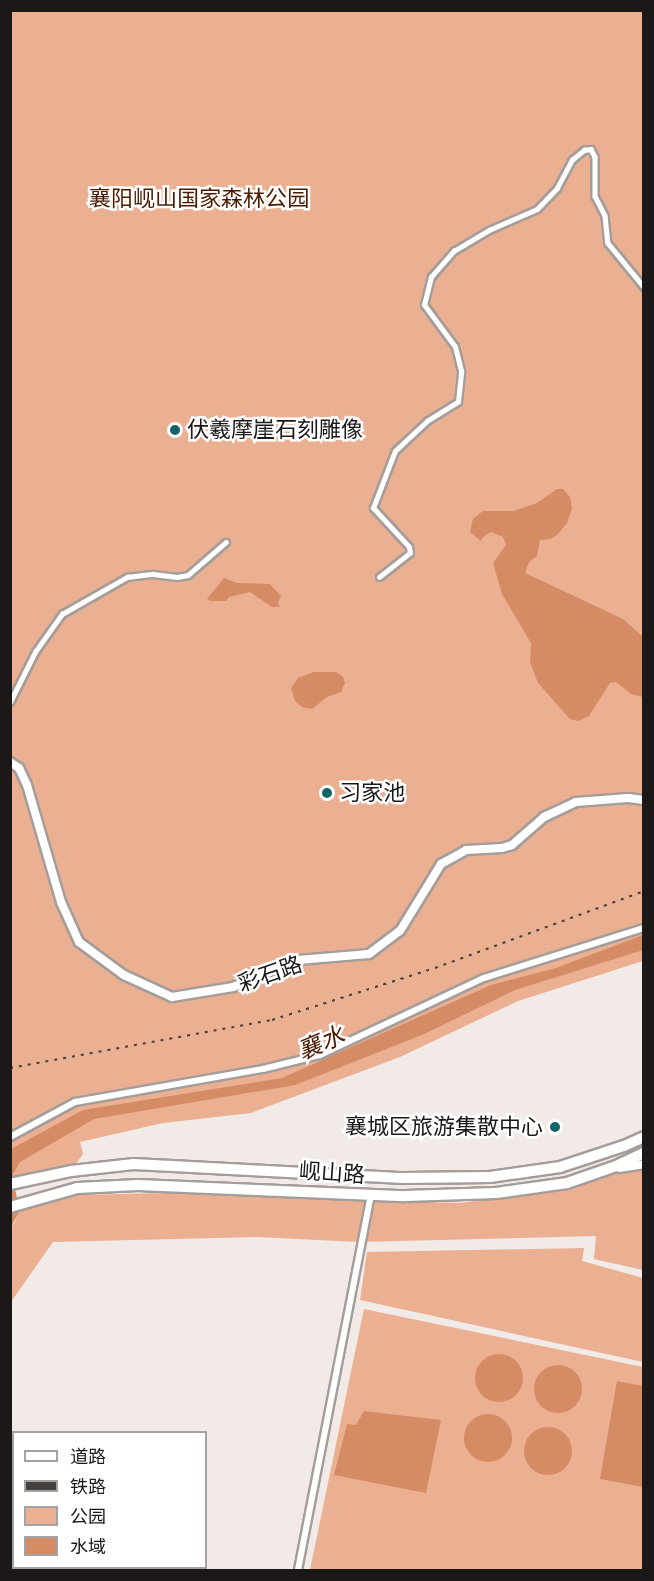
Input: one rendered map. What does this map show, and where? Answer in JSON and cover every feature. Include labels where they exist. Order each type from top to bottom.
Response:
[{"type":"main road","name":"岘山路","points":[[13,1183],[71,1171],[134,1164],[404,1178],[490,1177],[560,1167],[618,1149],[642,1138]]},
{"type":"main road","name":"岘山路","points":[[10,1206],[77,1188],[138,1185],[370,1195],[496,1193],[567,1184],[642,1159]]},
{"type":"street","points":[[379,577],[410,553],[410,547],[373,508],[395,451],[427,421],[458,402],[461,371],[455,347],[424,305],[431,277],[454,251],[489,230],[537,209],[557,188],[572,160],[584,150],[591,149],[595,157],[595,196],[605,216],[608,243],[644,287]]},
{"type":"street","points":[[10,702],[35,652],[62,614],[127,577],[153,574],[177,577],[188,575],[226,542]]},
{"type":"street","name":"彩石路","points":[[10,762],[19,768],[27,785],[62,903],[80,942],[124,975],[172,997],[232,987],[298,960],[369,954],[400,931],[441,864],[466,850],[512,845],[544,817],[576,802],[628,798],[644,800]]},
{"type":"street","points":[[10,1137],[75,1102],[263,1069],[320,1055],[484,978],[644,928]]},
{"type":"street","points":[[618,1149],[642,1159]]},
{"type":"street","points":[[298,1570],[370,1195]]},
{"type":"green space","name":"襄阳岘山国家森林公园","points":[[11,11],[643,11],[643,961],[518,1001],[400,1057],[251,1113],[163,1123],[80,1142],[83,1154],[71,1171],[11,1184]]},
{"type":"green space","points":[[643,1158],[643,1270],[594,1259],[596,1236],[359,1242],[257,1237],[53,1242],[11,1302],[11,1227],[15,1222],[18,1209],[77,1195],[164,1193],[459,1203],[571,1190]]},
{"type":"green space","points":[[584,1248],[582,1261],[643,1278],[643,1362],[360,1300],[367,1252]]},
{"type":"green space","points":[[364,1309],[643,1367],[643,1570],[310,1570]]},
{"type":"green space","points":[[10,1511],[12,1512],[12,1569],[141,1570],[11,1570]]},
{"type":"water","points":[[557,489],[563,489],[570,497],[572,508],[567,523],[551,539],[540,540],[537,556],[529,562],[525,573],[623,619],[643,637],[643,697],[631,694],[616,682],[610,683],[589,716],[578,721],[570,719],[538,683],[530,662],[531,643],[502,594],[493,563],[506,545],[503,537],[491,532],[481,541],[470,532],[473,519],[483,511],[514,511],[537,503]]},
{"type":"water","points":[[224,578],[237,583],[270,584],[281,596],[278,603],[280,607],[272,607],[250,592],[229,597],[226,601],[207,599]]},
{"type":"water","points":[[314,672],[336,672],[343,677],[345,683],[341,692],[327,697],[312,709],[302,707],[295,701],[291,688],[298,678]]},
{"type":"water","name":"襄水","points":[[643,935],[643,950],[515,990],[422,1035],[295,1085],[94,1119],[20,1162],[13,1174],[19,1212],[11,1227],[11,1149],[83,1110],[282,1078],[491,985],[556,968]]},
{"type":"water","points":[[494,1354],[504,1354],[519,1364],[523,1378],[522,1387],[513,1398],[504,1402],[494,1402],[479,1392],[475,1383],[475,1373],[485,1358]]},
{"type":"water","points":[[553,1365],[563,1365],[578,1375],[582,1389],[581,1398],[572,1409],[563,1413],[553,1413],[538,1403],[534,1394],[534,1384],[544,1369]]},
{"type":"water","points":[[617,1381],[643,1386],[643,1487],[600,1479]]},
{"type":"water","points":[[364,1411],[441,1420],[426,1493],[334,1475],[347,1424],[356,1425]]},
{"type":"water","points":[[483,1414],[493,1414],[508,1424],[512,1438],[511,1447],[502,1458],[493,1462],[483,1462],[468,1452],[464,1443],[464,1433],[474,1418]]},
{"type":"water","points":[[543,1427],[553,1427],[568,1437],[572,1451],[571,1460],[562,1471],[553,1475],[543,1475],[528,1465],[524,1456],[524,1446],[534,1431]]},
{"type":"railway","points":[[10,1068],[272,1020],[435,968],[644,891]]},
{"type":"place","name":"伏羲摩崖石刻雕像","points":[[175,430]]},
{"type":"place","name":"习家池","points":[[327,793]]},
{"type":"place","name":"襄城区旅游集散中心","points":[[555,1127]]}]
